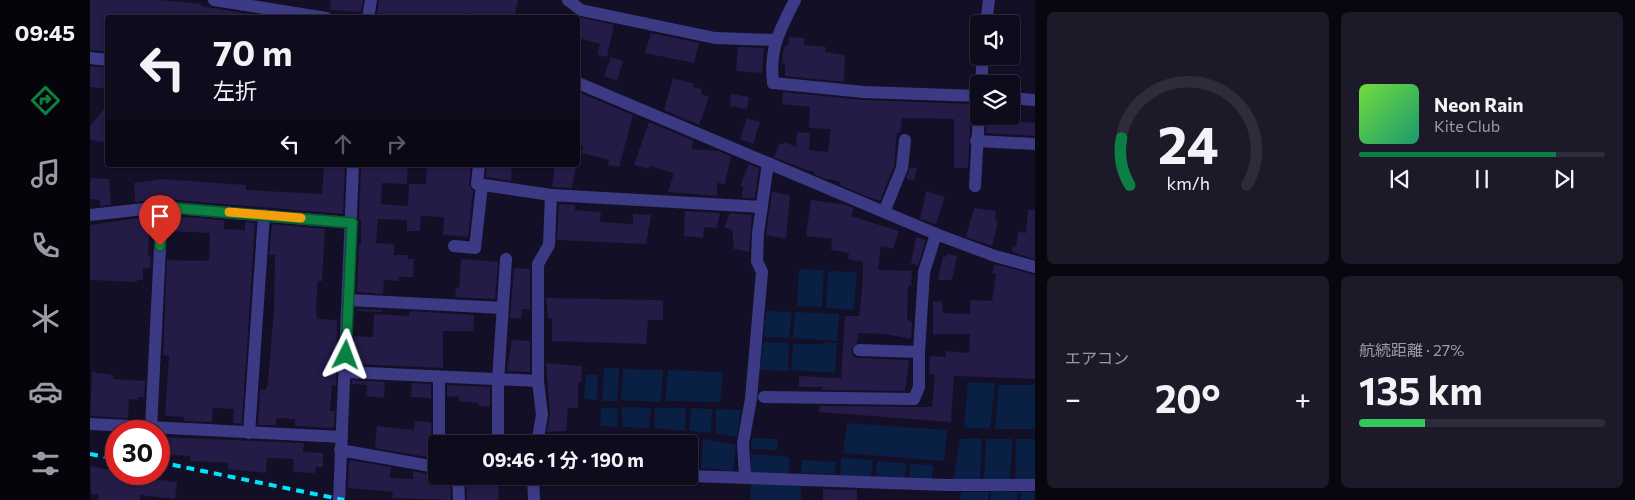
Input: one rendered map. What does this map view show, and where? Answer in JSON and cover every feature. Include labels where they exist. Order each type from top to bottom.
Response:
[{"type":"street","points":[[214,0],[307,15]]},
{"type":"street","points":[[368,15],[371,0]]},
{"type":"street","points":[[568,0],[581,10],[715,38],[775,40]]},
{"type":"street","points":[[795,0],[775,40],[771,59],[773,83],[864,92],[970,96]]},
{"type":"street","points":[[988,15],[990,0]]},
{"type":"street","points":[[90,58],[105,60]]},
{"type":"street","points":[[580,85],[936,234],[995,256],[1035,267]]},
{"type":"street","points":[[1020,99],[1035,100]]},
{"type":"street","points":[[975,186],[978,125]]},
{"type":"street","points":[[884,212],[902,168],[905,140]]},
{"type":"street","points":[[976,141],[1035,144]]},
{"type":"street","points":[[745,478],[743,443],[751,399],[762,272],[757,261],[768,163]]},
{"type":"street","points":[[339,500],[353,167]]},
{"type":"street","points":[[478,167],[477,184],[482,185],[551,194],[762,207]]},
{"type":"street","points":[[454,246],[475,248],[482,185]]},
{"type":"street","points":[[539,435],[542,415],[538,381],[538,264],[549,245],[551,194]]},
{"type":"street","points":[[90,215],[162,207],[352,223]]},
{"type":"street","points":[[151,420],[162,207]]},
{"type":"street","points":[[249,433],[264,215]]},
{"type":"street","points":[[764,398],[914,399],[919,387],[919,352],[924,272],[936,234]]},
{"type":"street","points":[[498,435],[498,381],[506,258]]},
{"type":"street","points":[[348,300],[503,308]]},
{"type":"street","points":[[859,350],[919,352]]},
{"type":"street","points":[[345,372],[498,381],[538,381]]},
{"type":"street","points":[[439,377],[439,435]]},
{"type":"street","points":[[90,424],[105,424]]},
{"type":"street","points":[[170,429],[249,433],[341,443],[428,465]]},
{"type":"street","points":[[698,476],[947,485],[1035,485]]},
{"type":"street","points":[[458,485],[459,500]]},
{"type":"street","points":[[533,485],[534,500]]},
{"type":"water","points":[[799,269],[824,270],[822,307],[797,306]]},
{"type":"water","points":[[828,271],[857,272],[854,310],[826,308]]},
{"type":"water","points":[[766,311],[792,312],[789,338],[764,337]]},
{"type":"water","points":[[795,312],[839,314],[837,341],[793,338]]},
{"type":"water","points":[[766,342],[789,343],[788,371],[760,370],[763,344]]},
{"type":"water","points":[[825,342],[837,343],[835,373],[791,370],[793,344],[824,344]]},
{"type":"water","points":[[604,368],[619,368],[617,401],[602,401]]},
{"type":"water","points":[[623,369],[663,370],[661,402],[621,400]]},
{"type":"water","points":[[668,370],[723,372],[720,402],[665,401]]},
{"type":"water","points":[[586,374],[598,375],[597,400],[584,399]]},
{"type":"water","points":[[968,382],[995,383],[990,429],[967,428],[964,426]]},
{"type":"water","points":[[999,385],[1035,385],[1035,429],[995,429]]},
{"type":"water","points":[[621,407],[651,408],[649,428],[623,427]]},
{"type":"water","points":[[601,408],[617,408],[618,427],[600,426]]},
{"type":"water","points":[[655,408],[686,408],[685,431],[654,428]]},
{"type":"water","points":[[691,408],[712,409],[711,433],[689,431]]},
{"type":"water","points":[[716,409],[741,410],[737,437],[716,433]]},
{"type":"water","points":[[847,423],[947,430],[944,461],[843,453]]},
{"type":"water","points":[[752,438],[778,439],[777,450],[751,449]]},
{"type":"water","points":[[982,438],[980,482],[953,481],[960,439]]},
{"type":"water","points":[[703,439],[736,445],[733,471],[701,468]]},
{"type":"water","points":[[986,439],[1012,439],[1010,482],[984,482]]},
{"type":"water","points":[[1016,439],[1035,439],[1035,480],[1015,482]]},
{"type":"water","points":[[751,454],[789,457],[789,473],[750,473]]},
{"type":"water","points":[[841,458],[873,460],[871,478],[840,476]]},
{"type":"water","points":[[802,460],[835,462],[835,474],[801,473]]},
{"type":"water","points":[[877,461],[906,463],[905,480],[876,478]]},
{"type":"water","points":[[910,464],[933,465],[932,482],[909,481]]},
{"type":"water","points":[[801,483],[801,500],[750,500],[751,484]]},
{"type":"water","points":[[991,491],[1018,492],[1017,500],[990,500]]},
{"type":"water","points":[[961,492],[989,492],[988,500],[960,500]]},
{"type":"water","points":[[1021,492],[1035,492],[1035,500],[1020,500]]},
{"type":"building","points":[[90,0],[161,0],[201,4],[201,6],[243,13],[243,15],[105,15],[105,52],[90,50]]},
{"type":"building","points":[[331,0],[363,0],[361,12],[330,10]]},
{"type":"building","points":[[379,0],[518,0],[515,15],[477,15],[470,13],[470,15],[388,15],[377,13]]},
{"type":"building","points":[[580,17],[614,25],[607,57],[597,55],[600,44],[580,39]]},
{"type":"building","points":[[651,33],[699,43],[694,63],[645,53]]},
{"type":"building","points":[[789,37],[805,38],[804,45],[826,47],[825,52],[845,55],[844,82],[785,76],[785,64],[782,63],[783,53],[785,45],[788,46]]},
{"type":"building","points":[[738,47],[764,48],[762,73],[736,71]]},
{"type":"building","points":[[611,57],[623,61],[617,81],[604,76]]},
{"type":"building","points":[[90,66],[105,68],[105,89],[90,87]]},
{"type":"building","points":[[673,78],[694,84],[693,87],[702,89],[701,94],[709,97],[699,125],[664,110]]},
{"type":"building","points":[[783,92],[864,100],[970,104],[968,168],[954,168],[954,119],[902,118],[900,133],[897,132],[894,166],[880,201],[873,199],[840,185],[841,182],[823,178],[814,174],[814,171],[806,170],[774,157],[780,143],[784,144],[785,142],[796,147],[797,132],[810,133],[809,150],[828,152],[831,129],[809,128],[810,107],[782,104]]},
{"type":"building","points":[[580,93],[633,115],[619,167],[608,165],[609,160],[582,153],[583,146],[580,145]]},
{"type":"building","points":[[731,94],[749,97],[747,109],[730,106]]},
{"type":"building","points":[[105,108],[105,142],[90,140],[90,126]]},
{"type":"building","points":[[747,118],[760,122],[753,144],[740,139]]},
{"type":"building","points":[[649,122],[694,141],[691,149],[718,151],[731,156],[725,184],[717,183],[717,196],[668,192],[674,173],[650,166],[649,169],[634,165]]},
{"type":"building","points":[[1020,122],[1035,123],[1035,136],[986,133],[987,125],[1020,125]]},
{"type":"building","points":[[749,164],[759,168],[755,198],[742,198],[743,187],[740,186]]},
{"type":"building","points":[[324,167],[345,167],[343,214],[163,199],[135,202],[134,183],[162,179],[246,185],[246,190],[322,194]]},
{"type":"building","points":[[361,167],[408,167],[407,184],[382,183],[381,204],[408,206],[409,184],[426,184],[427,167],[471,167],[469,184],[473,191],[468,237],[443,235],[444,217],[421,216],[420,231],[407,231],[407,220],[378,219],[376,243],[394,244],[394,255],[408,255],[408,259],[414,259],[413,277],[399,277],[399,281],[384,280],[383,294],[357,292],[359,244],[361,244],[361,220],[359,219]]},
{"type":"building","points":[[487,167],[512,167],[511,181],[486,177]]},
{"type":"building","points":[[555,167],[576,167],[572,188],[552,187]]},
{"type":"building","points":[[910,167],[917,168],[914,180],[906,179]]},
{"type":"building","points":[[90,178],[109,179],[111,205],[100,206],[100,200],[90,199]]},
{"type":"building","points":[[926,191],[945,197],[936,224],[920,219]]},
{"type":"building","points":[[772,192],[790,195],[786,239],[766,235]]},
{"type":"building","points":[[811,200],[841,203],[854,208],[851,216],[899,231],[893,249],[881,246],[878,270],[912,271],[911,286],[908,286],[907,319],[912,322],[911,339],[885,334],[858,333],[857,342],[851,350],[854,357],[859,358],[909,360],[905,391],[822,390],[822,387],[799,387],[799,376],[841,378],[845,316],[859,316],[862,291],[863,262],[848,259],[849,253],[831,250],[832,239],[806,236]]},
{"type":"building","points":[[559,204],[575,205],[575,210],[601,212],[600,222],[633,224],[633,214],[651,215],[646,244],[557,240]]},
{"type":"building","points":[[974,208],[996,211],[995,220],[998,221],[992,246],[966,237]]},
{"type":"building","points":[[1028,210],[1035,210],[1035,259],[1012,252],[1013,246],[1016,247],[1018,231],[1026,233]]},
{"type":"building","points":[[685,211],[720,213],[716,228],[704,227],[703,238],[684,236]]},
{"type":"building","points":[[730,213],[752,215],[749,252],[734,249],[732,229],[724,228]]},
{"type":"building","points":[[153,216],[153,234],[149,234],[148,255],[151,256],[150,268],[143,268],[143,280],[137,280],[137,282],[90,280],[90,225]]},
{"type":"building","points":[[170,216],[224,220],[224,229],[245,230],[245,222],[255,223],[242,424],[233,423],[234,409],[213,408],[212,422],[184,421],[184,417],[165,416],[169,356],[163,355],[167,260],[209,261],[210,237],[210,233],[169,231]]},
{"type":"building","points":[[272,224],[325,229],[322,281],[318,281],[316,305],[317,319],[337,320],[336,386],[332,385],[330,411],[335,411],[334,428],[295,426],[295,419],[276,418],[276,425],[258,425],[260,390],[266,390],[268,382],[274,309],[275,255],[269,255]]},
{"type":"building","points":[[916,237],[926,240],[918,265],[911,264]]},
{"type":"building","points":[[947,254],[957,256],[952,280],[938,280],[943,256],[947,257]]},
{"type":"building","points":[[461,259],[498,262],[495,299],[455,297],[456,287],[459,288]]},
{"type":"building","points":[[995,264],[1035,275],[1035,379],[954,376],[951,422],[819,412],[820,406],[932,407],[935,375],[929,374],[930,356],[946,357],[946,351],[969,353],[970,334],[933,334],[933,301],[942,302],[943,313],[970,314],[970,300],[992,301],[996,274],[992,273]]},
{"type":"building","points":[[514,268],[530,269],[530,309],[522,309],[521,319],[510,318]]},
{"type":"building","points":[[546,298],[658,300],[663,301],[663,320],[648,320],[646,344],[552,341],[552,318],[548,318]]},
{"type":"building","points":[[357,309],[382,310],[382,312],[357,311]]},
{"type":"building","points":[[410,311],[474,315],[473,331],[443,331],[443,368],[353,364],[354,336],[373,337],[374,314],[409,316]]},
{"type":"building","points":[[512,340],[530,341],[530,372],[507,371]]},
{"type":"building","points":[[546,363],[582,366],[581,382],[578,382],[578,408],[568,408],[566,431],[547,432],[550,414]]},
{"type":"building","points":[[92,372],[113,375],[113,379],[145,381],[144,397],[138,397],[138,400],[129,399],[128,418],[90,416]]},
{"type":"building","points":[[352,380],[385,382],[384,398],[366,396],[367,385],[352,384]]},
{"type":"building","points":[[412,383],[431,384],[431,398],[411,397]]},
{"type":"building","points":[[447,385],[490,387],[490,407],[479,406],[479,403],[458,401],[459,397],[447,396]]},
{"type":"building","points":[[415,421],[431,422],[432,435],[428,435],[428,457],[375,448],[377,426],[414,430]]},
{"type":"building","points":[[170,437],[304,443],[303,452],[323,453],[323,467],[316,467],[315,473],[293,472],[294,459],[267,458],[266,473],[228,469],[228,463],[190,461],[190,456],[170,455]]},
{"type":"building","points":[[349,460],[391,467],[390,478],[413,479],[413,471],[428,474],[428,485],[450,485],[451,500],[392,498],[393,492],[348,488]]},
{"type":"building","points":[[90,466],[105,469],[105,485],[170,485],[170,481],[177,482],[175,499],[140,495],[140,500],[98,500],[99,494],[91,494]]},
{"type":"building","points":[[466,485],[499,485],[498,500],[467,500]]},
{"type":"building","points":[[823,489],[857,490],[857,500],[823,500]]},
{"type":"railway","points":[[90,454],[105,457]]},
{"type":"railway","points":[[170,464],[344,500]]},
{"type":"slow traffic","points":[[229,212],[301,218]]},
{"type":"route","points":[[160,246],[162,207],[352,223],[346,355]]}]
